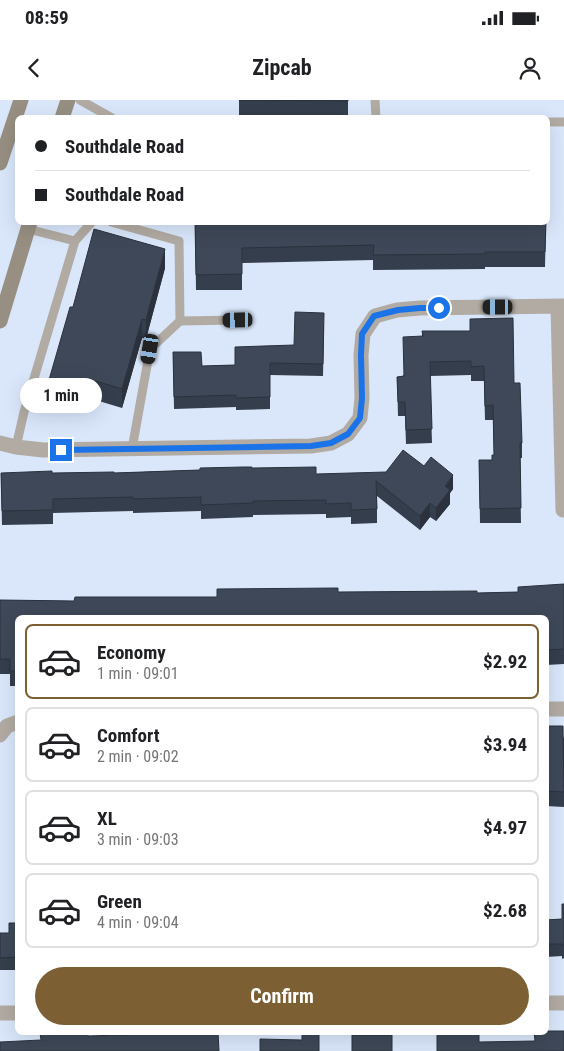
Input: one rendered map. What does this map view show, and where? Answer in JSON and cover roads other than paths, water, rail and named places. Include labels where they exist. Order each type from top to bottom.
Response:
[{"type":"main road","points":[[16,115],[21,100]]},
{"type":"main road","points":[[63,115],[68,100]]},
{"type":"main road","points":[[0,163],[15,118]]},
{"type":"main road","points":[[0,321],[29,226]]},
{"type":"street","points":[[0,442],[16,447],[43,450],[311,446],[331,443],[348,434],[360,418],[362,398],[362,334],[374,316],[398,310],[420,308],[561,307],[563,510]]},
{"type":"street","points":[[549,709],[564,709]]},
{"type":"street","points":[[0,735],[7,726],[15,723]]},
{"type":"street","points":[[549,1003],[564,1003]]},
{"type":"street","points":[[0,1013],[15,1012]]},
{"type":"lane","points":[[80,100],[107,115]]},
{"type":"lane","points":[[376,100],[376,115]]},
{"type":"lane","points":[[550,122],[564,122]]},
{"type":"lane","points":[[16,447],[24,412],[75,241],[89,225]]},
{"type":"lane","points":[[122,225],[179,241],[180,321]]},
{"type":"lane","points":[[29,226],[75,241]]},
{"type":"lane","points":[[132,449],[150,349],[180,321],[238,320]]}]
